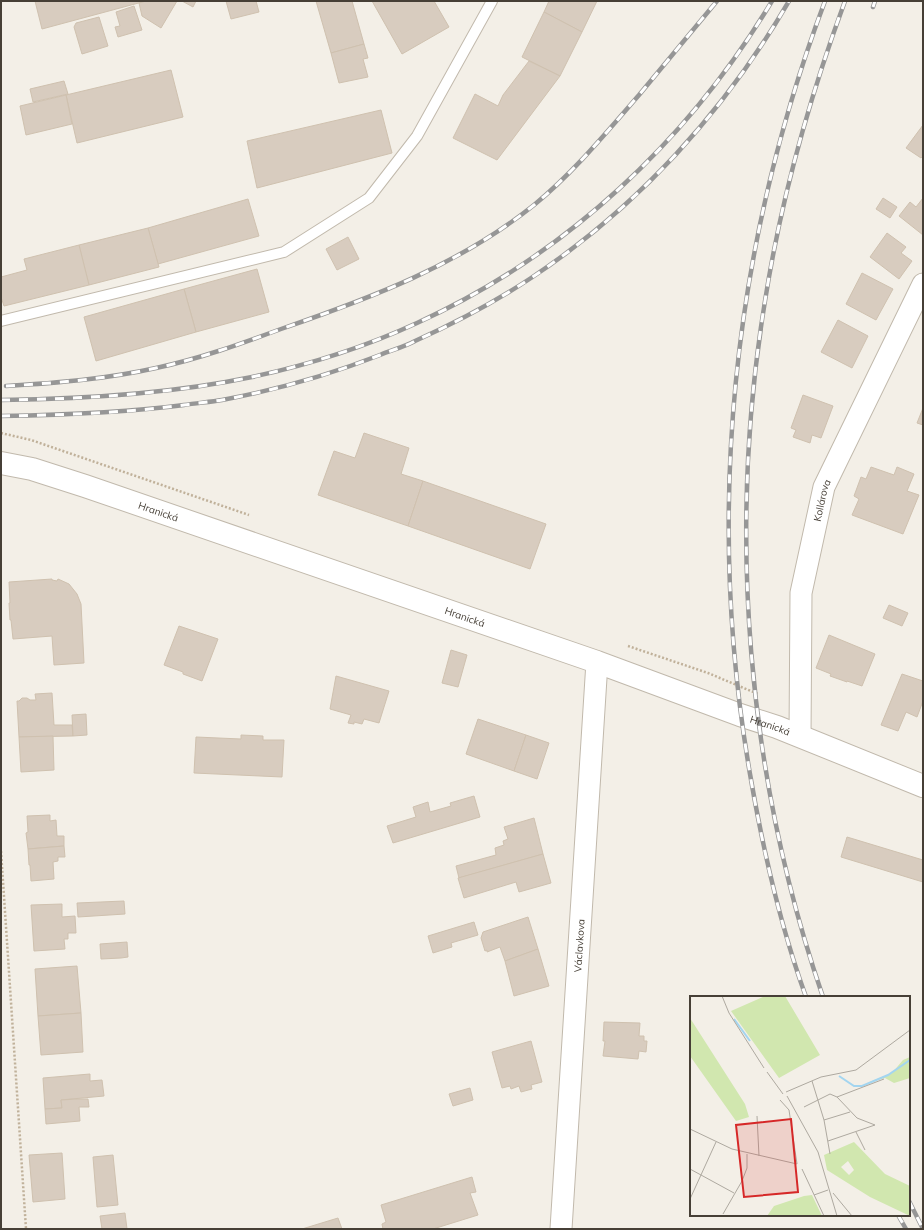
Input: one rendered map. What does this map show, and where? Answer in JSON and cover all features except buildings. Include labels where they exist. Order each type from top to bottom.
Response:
[{"type":"street","name":"Kollárova","points":[[800,736],[801,593],[824,487],[923,284]]},
{"type":"street","name":"Hranická","points":[[1,462],[32,469],[85,486],[597,662],[740,715],[777,727],[923,786]]},
{"type":"street","name":"Václavkova","points":[[561,1229],[597,662]]},
{"type":"lane","points":[[1,321],[284,252],[369,198],[417,136],[492,1]]},
{"type":"path","points":[[1,851],[26,1229]]},
{"type":"railway","points":[[6,386],[100,378],[138,372],[204,356],[348,305],[413,278],[445,262],[505,226],[534,205],[562,180],[614,124],[717,1]]},
{"type":"railway","points":[[1,400],[96,397],[190,388],[252,377],[315,361],[377,340],[417,323],[472,295],[524,264],[573,228],[619,189],[662,146],[702,101],[739,52],[772,1]]},
{"type":"railway","points":[[1,416],[116,412],[161,408],[242,396],[282,387],[361,362],[407,345],[474,312],[531,278],[570,250],[643,188],[676,154],[737,81],[764,42],[789,1]]},
{"type":"railway","points":[[806,996],[780,915],[750,774],[736,676],[730,578],[729,480],[736,383],[749,286],[768,190],[793,95],[825,1]]},
{"type":"railway","points":[[823,996],[797,913],[777,828],[761,741],[751,653],[747,564],[747,476],[753,388],[765,301],[779,225],[808,112],[845,1]]},
{"type":"railway","points":[[873,7],[875,1]]},
{"type":"railway","points":[[910,1203],[923,1229]]},
{"type":"railway","points":[[899,1216],[906,1229]]}]
